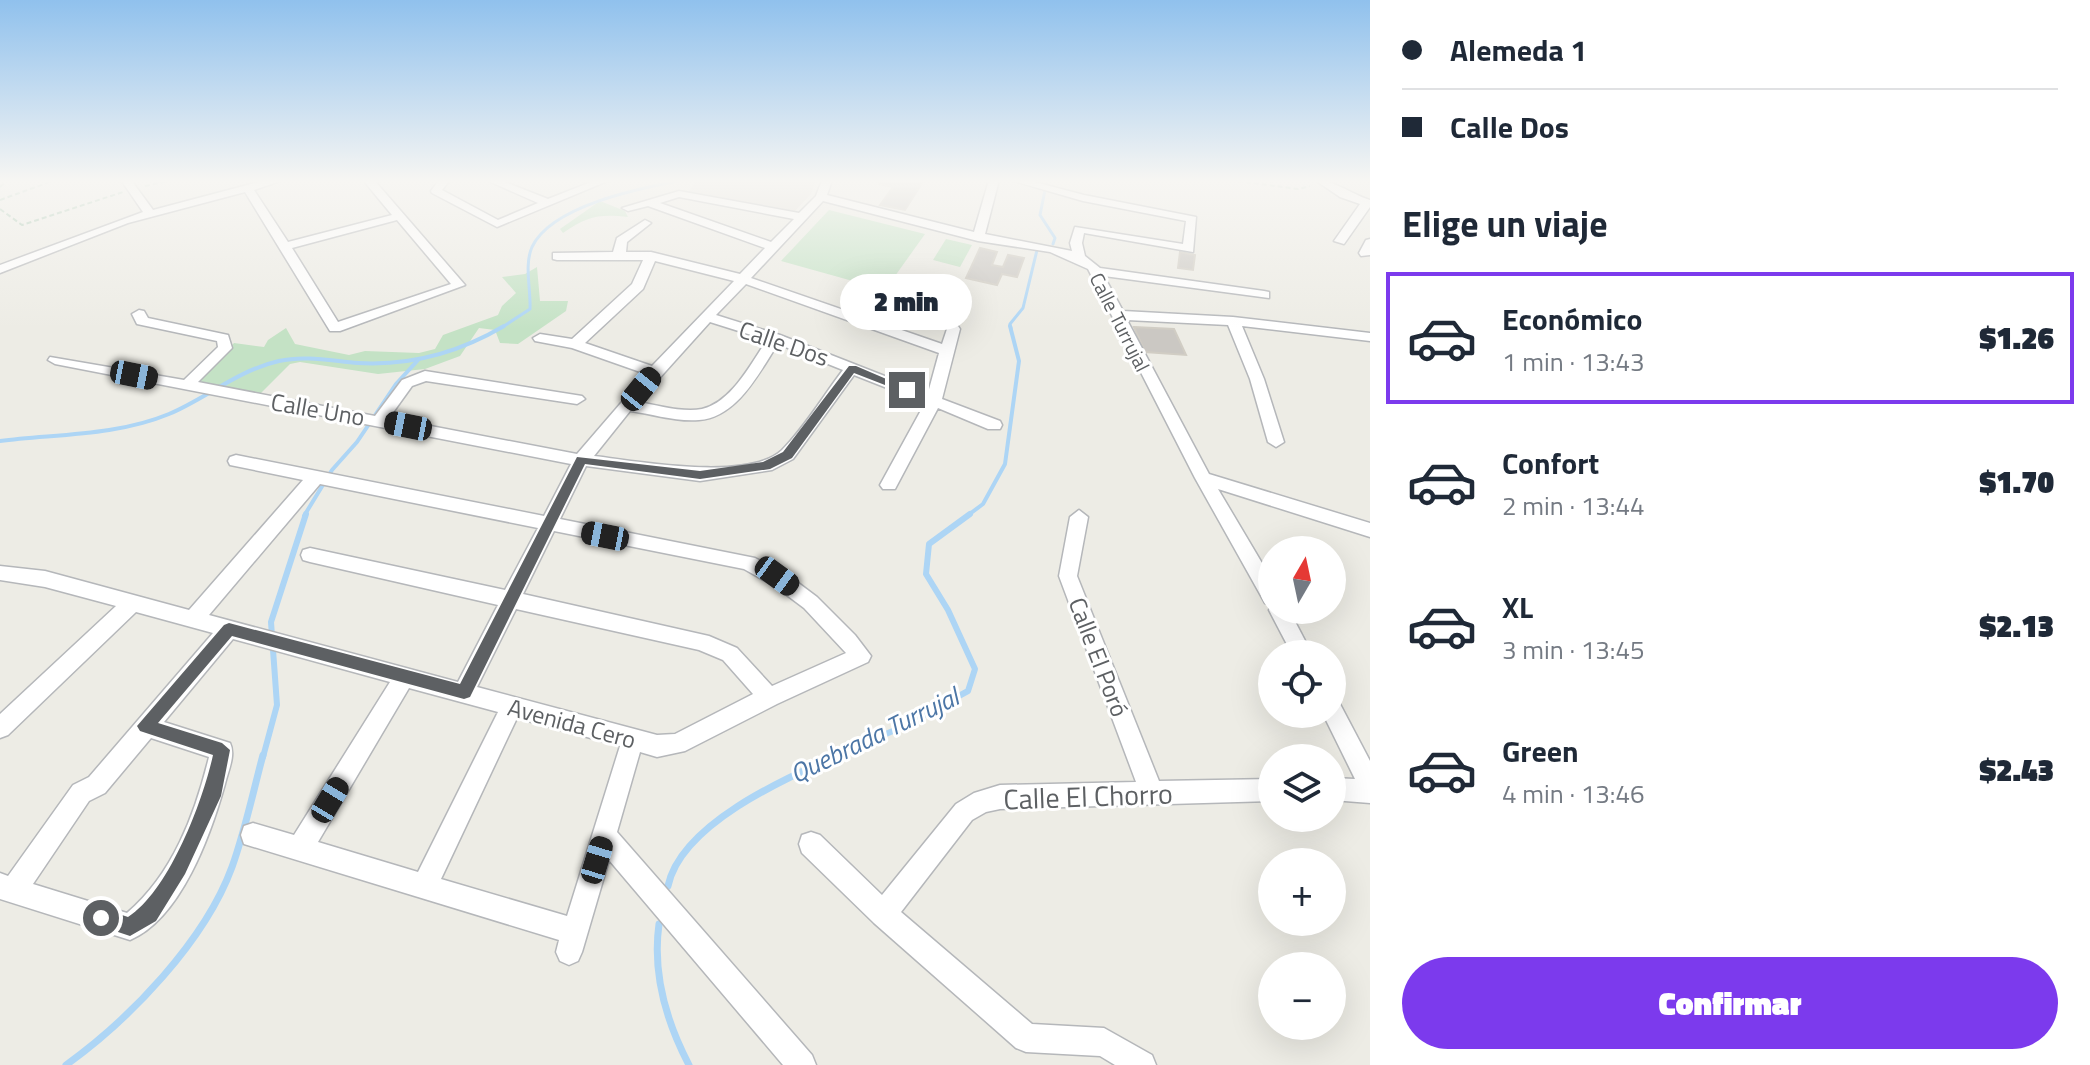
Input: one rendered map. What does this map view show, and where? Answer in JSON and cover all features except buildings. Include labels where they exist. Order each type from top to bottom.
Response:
[{"type":"street","points":[[0,269],[98,230]]},
{"type":"street","points":[[276,230],[335,328],[459,285],[412,230]]},
{"type":"street","points":[[287,246],[348,230]]},
{"type":"street","points":[[619,256],[621,241],[636,230]]},
{"type":"street","points":[[725,230],[773,247]]},
{"type":"street","points":[[464,692],[581,460],[655,372],[790,230]]},
{"type":"street","name":"Calle Turrujal","points":[[953,230],[978,237],[1054,248],[1079,256],[1096,271],[1203,478],[1258,573]]},
{"type":"street","points":[[978,237],[980,230]]},
{"type":"street","points":[[1079,230],[1076,243],[1079,256]]},
{"type":"street","points":[[1083,230],[1189,249],[1191,230]]},
{"type":"street","points":[[1340,241],[1349,230]]},
{"type":"street","points":[[557,256],[651,256],[742,278],[947,351]]},
{"type":"street","points":[[575,344],[638,286],[651,256]]},
{"type":"street","points":[[1096,271],[1264,295]]},
{"type":"street","points":[[139,314],[142,321],[152,324],[223,338],[225,348],[187,385]]},
{"type":"street","points":[[1118,315],[1233,321],[1365,336],[1370,354]]},
{"type":"street","name":"Calle Dos","points":[[707,317],[775,338],[994,425]]},
{"type":"street","points":[[1233,321],[1257,379],[1276,442]]},
{"type":"street","points":[[889,485],[934,401],[953,329]]},
{"type":"street","points":[[540,338],[575,344],[655,372]]},
{"type":"street","points":[[627,406],[699,415],[709,413],[731,399],[775,338]]},
{"type":"street","name":"Calle Uno","points":[[55,360],[581,460],[700,475],[766,466],[787,455],[852,368]]},
{"type":"street","points":[[379,421],[407,383],[425,376],[577,399]]},
{"type":"street","points":[[236,461],[548,525]]},
{"type":"street","points":[[193,620],[315,478]]},
{"type":"street","points":[[1203,478],[1370,530]]},
{"type":"street","name":"Calle El Poró","points":[[1079,517],[1068,576],[1152,793]]},
{"type":"street","name":"Avenida Cero","points":[[0,573],[45,579],[657,746],[677,744],[769,697],[861,656],[821,608],[777,576],[748,563],[548,525]]},
{"type":"street","points":[[310,555],[702,642],[730,654],[769,697]]},
{"type":"street","points":[[0,728],[131,604]]},
{"type":"street","points":[[145,726],[222,750],[213,796],[178,867],[149,914],[130,927],[6,888],[81,793],[97,785],[145,726],[229,629]]},
{"type":"street","points":[[300,849],[405,676]]},
{"type":"street","points":[[424,887],[512,706]]},
{"type":"street","points":[[1341,728],[1370,784]]},
{"type":"street","points":[[253,835],[424,887],[572,942],[633,739]]},
{"type":"street","name":"Calle El Chorro","points":[[883,914],[964,812],[982,801],[1000,797],[1258,790]]},
{"type":"street","points":[[1346,790],[1370,792]]},
{"type":"street","points":[[605,836],[802,1065]]},
{"type":"street","points":[[811,844],[883,914],[1026,1038],[1104,1042],[1142,1065]]},
{"type":"green space","points":[[810,230],[908,230],[925,234],[885,290],[781,261]]},
{"type":"green space","points":[[946,239],[972,245],[960,267],[933,260]]},
{"type":"green space","points":[[537,267],[540,301],[568,301],[566,311],[518,344],[500,343],[495,330],[479,328],[460,356],[425,369],[378,374],[300,362],[290,364],[259,395],[198,382],[234,343],[264,347],[268,340],[286,328],[295,344],[349,355],[365,351],[419,353],[435,349],[443,335],[498,315],[502,306],[516,293],[502,277],[525,274]]},
{"type":"waterway","points":[[501,328],[530,309],[530,254],[546,230]]},
{"type":"waterway","name":"Quebrada Turrujal","points":[[1050,230],[1055,238],[1053,244]]},
{"type":"waterway","name":"Quebrada Turrujal","points":[[1011,328],[1010,324],[1023,308],[1037,250]]},
{"type":"waterway","points":[[0,441],[86,433],[149,421],[169,414],[250,371],[279,361],[309,358],[358,363],[397,362],[452,350],[504,326]]},
{"type":"waterway","name":"Quebrada Turrujal","points":[[967,516],[983,504],[1005,464],[1019,361],[1010,326]]},
{"type":"waterway","points":[[304,516],[332,470],[357,442],[396,384],[419,359]]},
{"type":"waterway","points":[[263,757],[277,705],[271,622],[306,514]]},
{"type":"waterway","name":"Quebrada Turrujal","points":[[834,757],[904,726],[968,691],[975,669],[948,610],[926,574],[929,544],[970,514]]},
{"type":"waterway","points":[[66,1065],[140,1002],[204,923],[232,867],[263,755]]},
{"type":"waterway","name":"Quebrada Turrujal","points":[[668,886],[677,864],[714,823],[765,790],[838,755]]},
{"type":"waterway","name":"Quebrada Turrujal","points":[[659,924],[659,979],[668,1014],[689,1065]]},
{"type":"route","points":[[101,918],[130,927],[149,914],[178,867],[213,796],[222,750],[145,726],[229,629],[464,692],[581,460],[700,475],[766,466],[787,455],[852,368],[907,390]]}]
